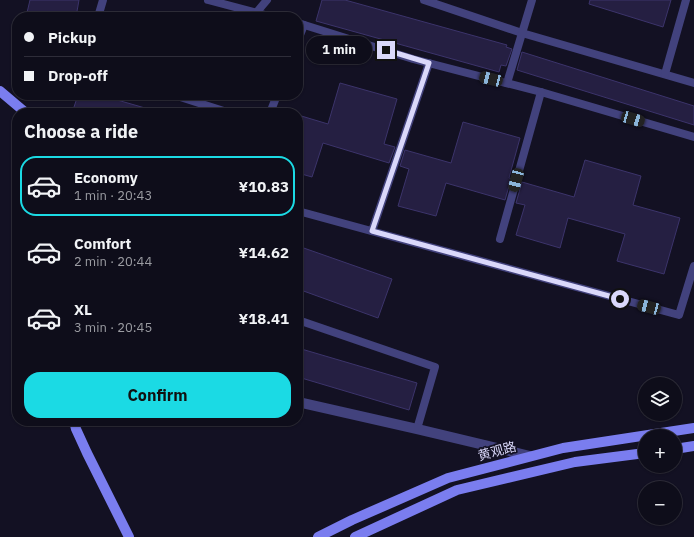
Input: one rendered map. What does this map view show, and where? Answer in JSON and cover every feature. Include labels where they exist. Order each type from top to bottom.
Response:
[{"type":"main road","points":[[0,91],[20,108]]},
{"type":"main road","points":[[75,426],[86,453],[129,537]]},
{"type":"main road","name":"黄观路","points":[[318,537],[352,520],[448,478],[563,448],[694,428]]},
{"type":"main road","points":[[682,448],[694,446]]},
{"type":"main road","points":[[355,537],[457,490],[575,462],[638,453]]},
{"type":"street","points":[[303,403],[530,456]]},
{"type":"lane","points":[[99,12],[103,0]]},
{"type":"lane","points":[[208,0],[252,12]]},
{"type":"lane","points":[[257,12],[267,0]]},
{"type":"lane","points":[[424,0],[522,33],[694,83]]},
{"type":"lane","points":[[506,83],[532,0]]},
{"type":"lane","points":[[665,74],[686,0]]},
{"type":"lane","points":[[303,25],[429,63],[541,92],[694,137]]},
{"type":"lane","points":[[372,231],[429,63]]},
{"type":"lane","points":[[500,239],[541,92]]},
{"type":"lane","points":[[190,100],[214,108]]},
{"type":"lane","points":[[303,212],[679,315],[694,266]]},
{"type":"lane","points":[[303,322],[435,367],[417,429]]},
{"type":"building","points":[[30,0],[79,0],[77,12],[27,12]]},
{"type":"building","points":[[322,0],[345,0],[507,45],[506,47],[512,49],[506,66],[501,65],[499,72],[316,21]]},
{"type":"building","points":[[590,0],[671,0],[663,27],[589,4]]},
{"type":"building","points":[[522,52],[694,106],[694,125],[517,70]]},
{"type":"building","points":[[340,83],[397,99],[384,144],[395,147],[389,163],[323,143],[312,177],[303,174],[303,116],[328,124]]},
{"type":"building","points":[[76,100],[117,100],[145,108],[74,108]]},
{"type":"building","points":[[463,122],[520,138],[509,178],[511,179],[505,200],[446,183],[436,216],[398,206],[409,169],[400,166],[405,150],[451,163]]},
{"type":"building","points":[[585,160],[641,176],[633,205],[680,218],[664,274],[617,261],[625,234],[568,218],[560,248],[516,235],[525,205],[516,203],[522,182],[574,197]]},
{"type":"building","points":[[303,248],[392,279],[378,318],[303,291]]},
{"type":"building","points":[[303,349],[417,383],[409,410],[303,378]]},
{"type":"route","points":[[386,50],[429,63],[372,231],[620,299]]}]
